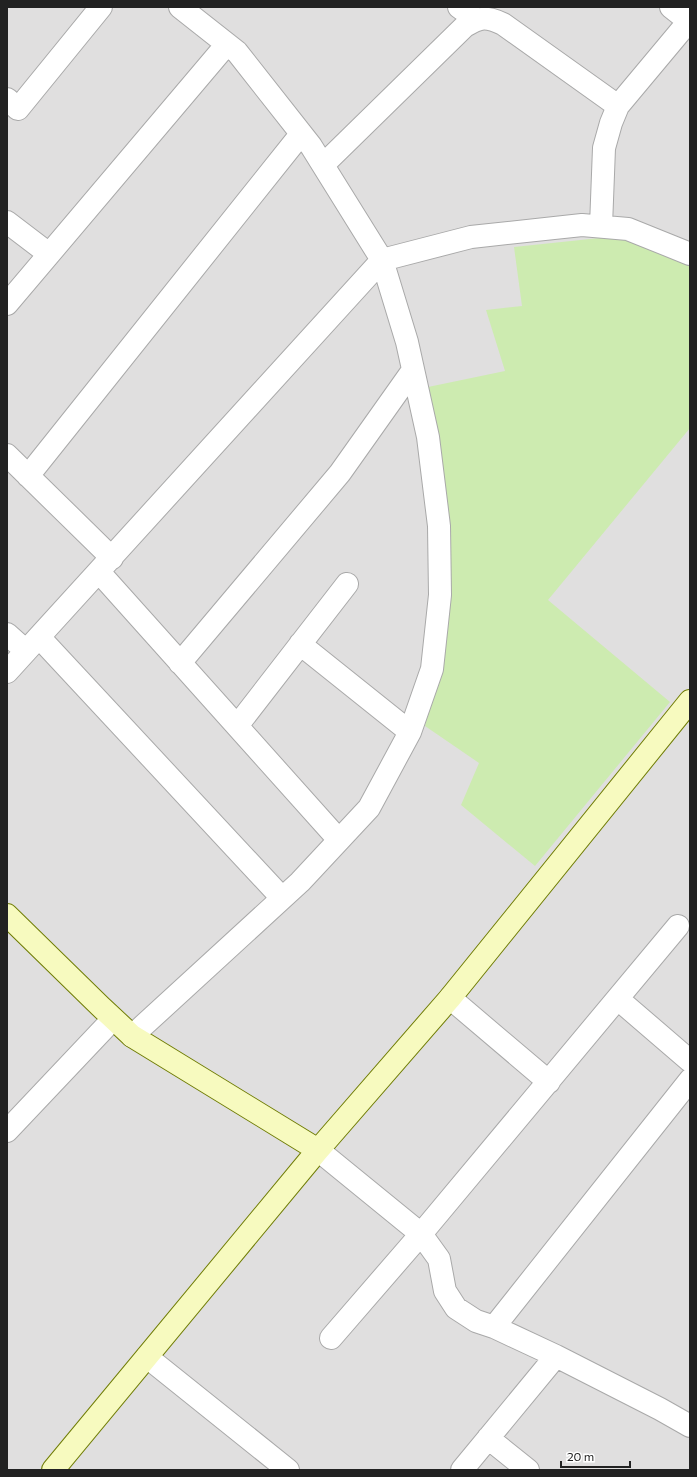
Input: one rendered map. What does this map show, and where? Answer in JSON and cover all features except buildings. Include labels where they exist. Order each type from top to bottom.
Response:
[{"type":"street","points":[[11,111],[102,7]]},
{"type":"street","points":[[132,1036],[300,882],[369,808],[410,732],[432,669],[440,595],[439,526],[428,437],[407,342],[382,260],[311,146],[237,52],[180,7]]},
{"type":"street","points":[[459,7],[477,20]]},
{"type":"street","points":[[601,226],[604,148],[611,124],[618,106],[690,22],[672,7]]},
{"type":"street","points":[[322,165],[465,26],[477,20],[490,18],[503,24],[618,106]]},
{"type":"street","points":[[7,304],[226,44]]},
{"type":"street","points":[[28,476],[301,134]]},
{"type":"street","points":[[7,222],[49,254]]},
{"type":"street","points":[[7,672],[382,260],[471,237],[582,225],[628,228],[690,254]]},
{"type":"street","points":[[180,663],[340,473],[413,370]]},
{"type":"street","points":[[7,455],[28,476],[105,565],[180,663],[339,840]]},
{"type":"street","points":[[237,726],[347,584]]},
{"type":"street","points":[[7,634],[32,644],[282,898]]},
{"type":"street","points":[[300,644],[410,732]]},
{"type":"street","points":[[52,1470],[318,1150],[450,998],[690,701]]},
{"type":"street","points":[[7,915],[132,1036],[318,1150],[421,1234],[439,1259],[445,1290],[456,1308],[476,1321],[494,1327],[556,1356],[690,1426]]},
{"type":"street","points":[[331,1338],[421,1234],[678,926]]},
{"type":"street","points":[[450,998],[548,1082]]},
{"type":"street","points":[[618,999],[690,1061]]},
{"type":"street","points":[[7,1131],[114,1019]]},
{"type":"street","points":[[494,1327],[690,1080]]},
{"type":"street","points":[[462,1470],[556,1356]]},
{"type":"street","points":[[146,1357],[288,1470]]},
{"type":"street","points":[[488,1438],[528,1470]]},
{"type":"shaded area","points":[[7,7],[690,7],[690,1470],[7,1470]]},
{"type":"green space","points":[[628,235],[690,263],[690,428],[548,600],[670,702],[535,866],[461,805],[479,763],[425,726],[449,623],[448,525],[428,387],[505,371],[486,310],[522,306],[514,247]]}]
